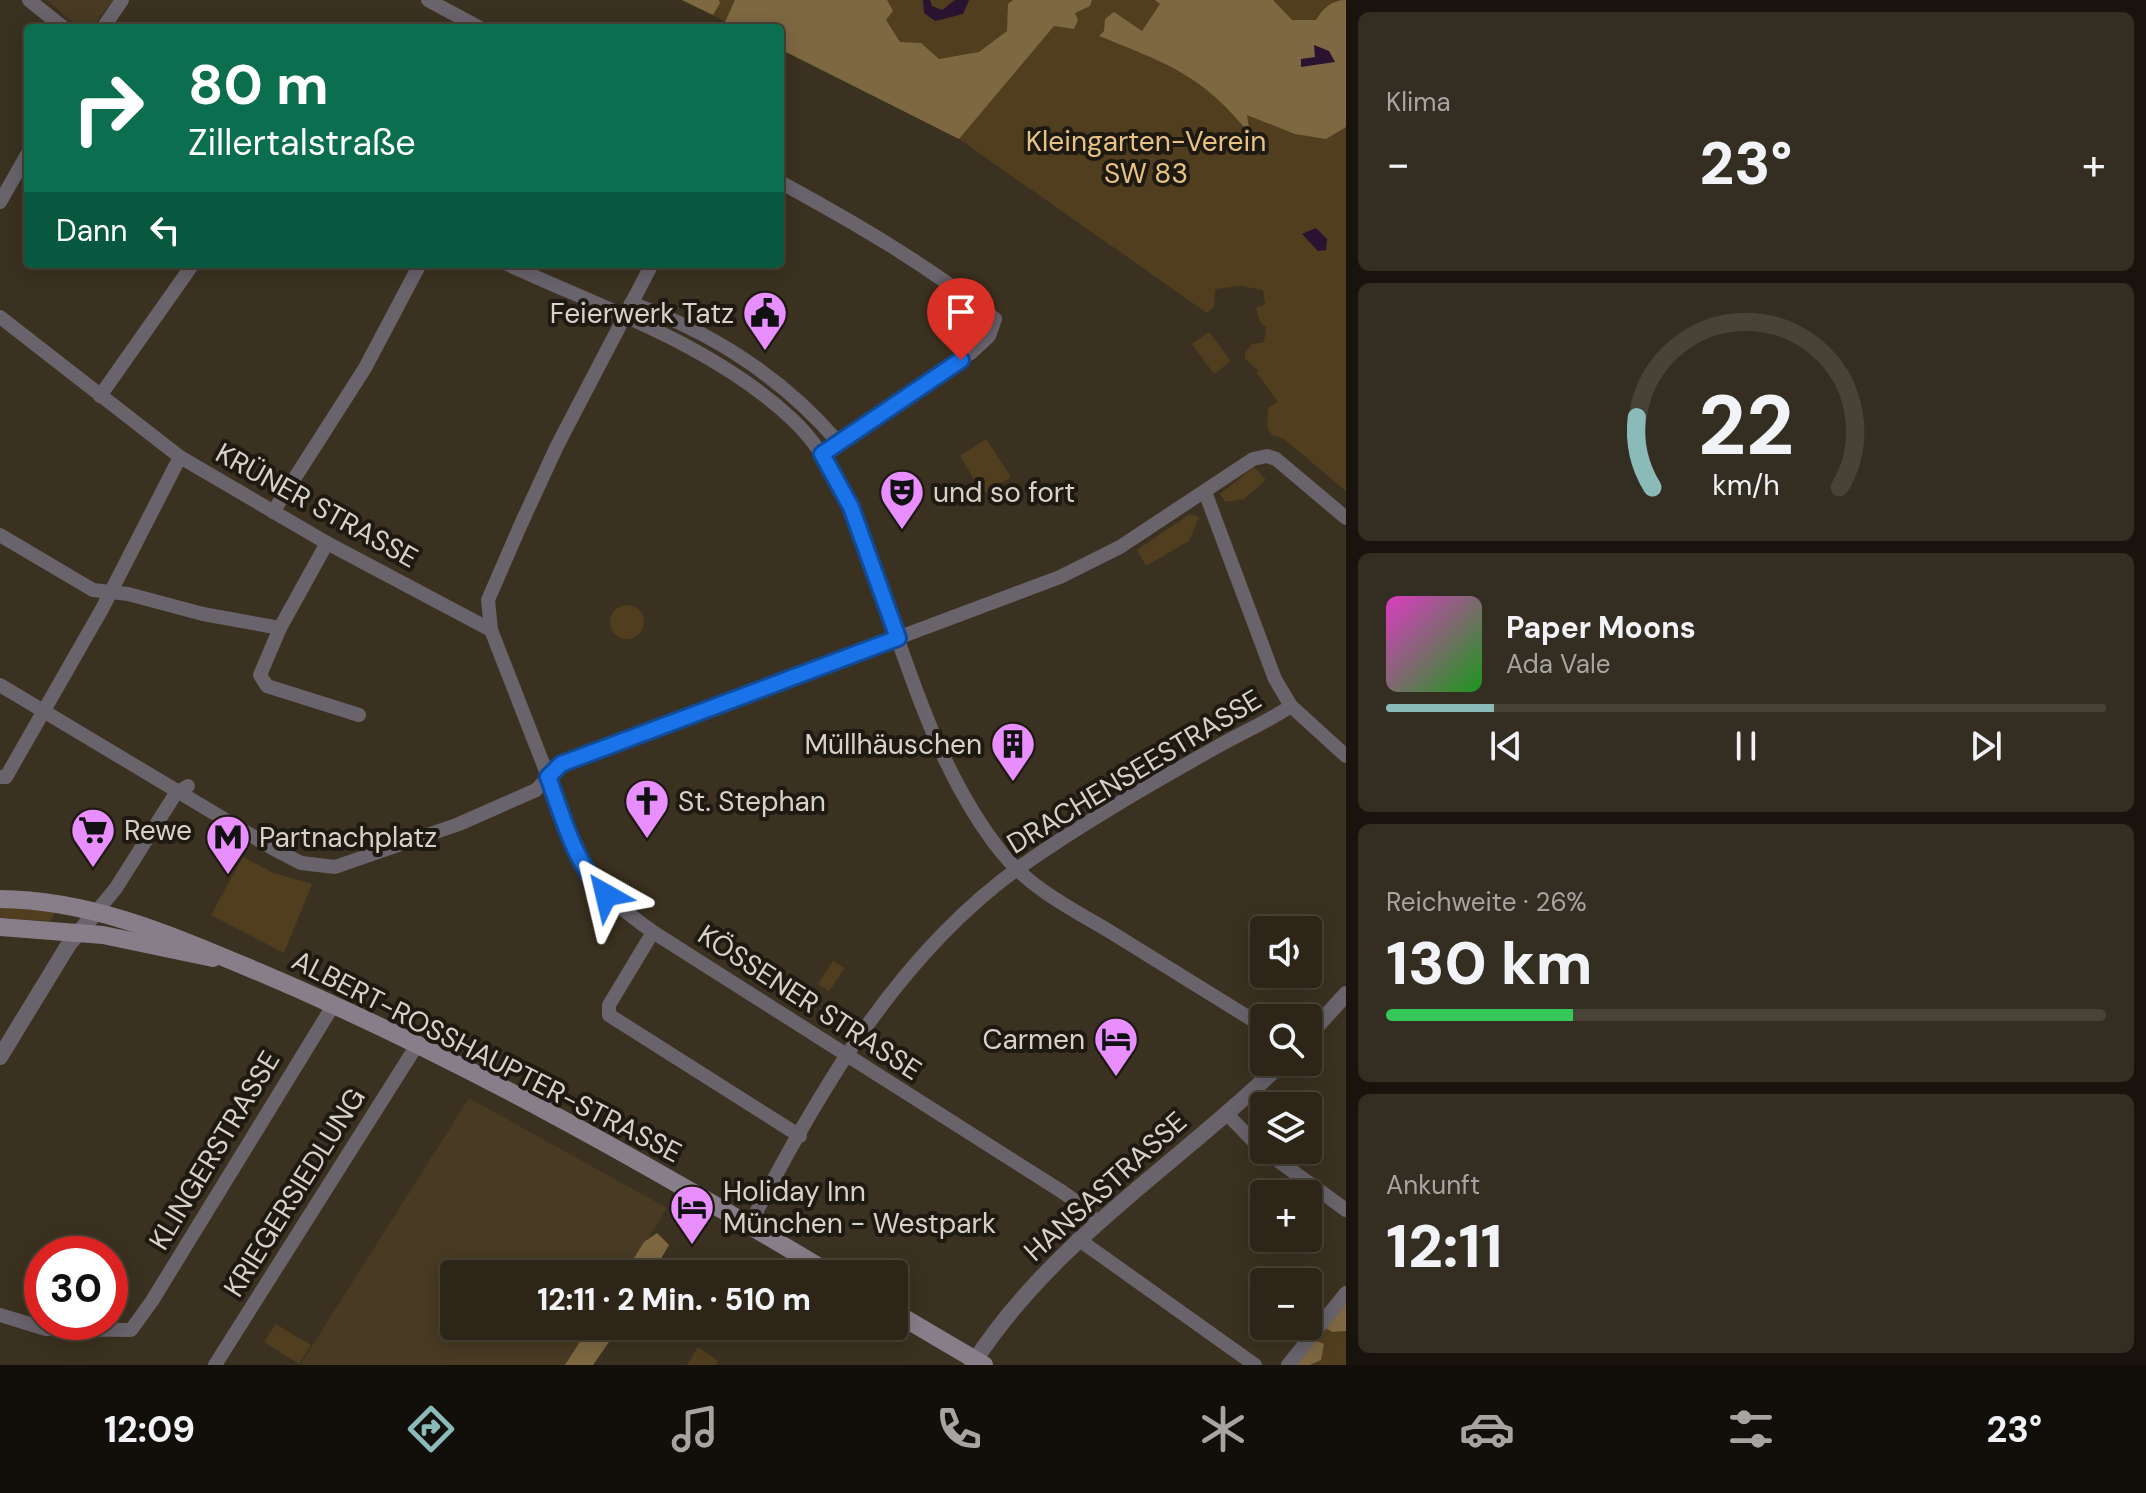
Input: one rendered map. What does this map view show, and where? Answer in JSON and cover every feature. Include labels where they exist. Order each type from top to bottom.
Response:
[{"type":"main road","name":"ALBERT-ROSSHAUPTER-STRASSE","points":[[0,899],[41,901],[97,911],[194,942],[334,1004],[417,1045],[807,1260]]},
{"type":"main road","name":"ALBERT-ROSSHAUPTER-STRASSE","points":[[0,927],[78,932],[240,963]]},
{"type":"main road","points":[[908,1321],[977,1363]]},
{"type":"street","points":[[29,0],[59,24]]},
{"type":"street","points":[[106,24],[122,0]]},
{"type":"street","points":[[428,0],[473,24]]},
{"type":"street","points":[[0,202],[24,160]]},
{"type":"street","points":[[784,184],[875,234],[995,319],[989,336],[972,352],[822,454]]},
{"type":"street","points":[[100,396],[190,268]]},
{"type":"street","points":[[273,512],[365,368],[418,268]]},
{"type":"street","points":[[516,268],[726,368],[794,421],[822,454],[851,507],[898,638],[962,794],[986,832],[1039,888],[1250,1018]]},
{"type":"street","points":[[548,777],[491,630],[488,600],[557,446],[650,268]]},
{"type":"street","points":[[631,303],[733,350],[784,388],[838,442]]},
{"type":"street","name":"KRÜNER STRASSE","points":[[0,317],[180,457],[327,543],[491,630]]},
{"type":"street","points":[[0,685],[182,790],[284,855],[316,868],[335,867],[459,824],[536,790],[561,764],[1089,564],[1253,459],[1267,456],[1286,466],[1346,518]]},
{"type":"street","points":[[0,777],[6,777],[44,711],[180,457]]},
{"type":"street","points":[[1205,492],[1259,639],[1291,706],[1346,756]]},
{"type":"street","points":[[0,535],[78,583],[108,594],[128,594],[203,614],[280,628]]},
{"type":"street","points":[[327,543],[280,628],[260,675],[267,686],[359,715]]},
{"type":"street","name":"DRACHENSEESTRASSE","points":[[749,1226],[844,1056],[918,963],[960,920],[1018,869],[1096,819],[1291,706]]},
{"type":"street","name":"KÖSSENER STRASSE","points":[[548,777],[593,882],[620,908],[844,1056],[1061,1191],[1085,1208],[1096,1223]]},
{"type":"street","points":[[0,1057],[78,932],[116,888],[182,790]]},
{"type":"street","points":[[653,932],[609,1005],[609,1015],[800,1136]]},
{"type":"street","points":[[1322,1021],[1346,994]]},
{"type":"street","name":"KLINGERSTRASSE","points":[[0,1315],[46,1329],[131,1330],[144,1315],[334,1004]]},
{"type":"street","name":"KRIEGERSIEDLUNG","points":[[215,1365],[417,1045]]},
{"type":"street","name":"HANSASTRASSE","points":[[977,1363],[1028,1293],[1078,1239],[1267,1076]]},
{"type":"street","points":[[1226,1113],[1258,1146],[1346,1210]]},
{"type":"street","points":[[1078,1239],[1255,1365]]},
{"type":"street","points":[[1288,1365],[1346,1293]]},
{"type":"shaded area","points":[[47,0],[113,0],[95,24],[75,24]]},
{"type":"shaded area","points":[[682,0],[719,0],[720,3],[713,15]]},
{"type":"shaded area","points":[[735,0],[887,0],[893,11],[886,20],[900,42],[921,43],[939,59],[979,52],[1007,31],[1008,4],[1013,0],[1092,0],[1090,6],[1075,13],[1078,20],[1074,29],[1054,26],[959,139],[784,51],[784,24],[725,22]]},
{"type":"shaded area","points":[[923,0],[930,0],[932,6],[942,10],[955,0],[969,0],[963,14],[935,21],[924,13]]},
{"type":"shaded area","points":[[1155,0],[1273,0],[1292,20],[1316,20],[1328,6],[1346,0],[1346,127],[1326,139],[1295,134],[1247,115],[1250,134],[1199,84],[1164,63],[1099,36],[1104,31],[1105,19],[1114,12],[1142,31],[1160,4]]},
{"type":"shaded area","points":[[1314,45],[1329,51],[1335,62],[1301,67],[1301,59],[1315,57]]},
{"type":"shaded area","points":[[1316,228],[1327,239],[1326,250],[1318,251],[1302,234]]},
{"type":"shaded area","points":[[469,1098],[667,1208],[635,1260],[440,1260],[440,1340],[585,1340],[570,1365],[300,1365]]},
{"type":"shaded area","points":[[657,1233],[669,1245],[660,1260],[633,1260],[644,1242]]},
{"type":"shaded area","points":[[1346,1298],[1346,1331],[1332,1332],[1324,1327]]},
{"type":"shaded area","points":[[581,1340],[610,1340],[593,1365],[565,1365]]},
{"type":"shaded area","points":[[1314,1340],[1324,1344],[1321,1360],[1310,1365],[1295,1365]]},
{"type":"green space","name":"Kleingarten-Verein SW 83","points":[[682,0],[1346,0],[1346,491],[1284,439],[1272,435],[1267,427],[1268,408],[1278,402],[1256,372],[1259,371],[1245,359],[1245,353],[1252,344],[1264,342],[1266,327],[1260,322],[1256,308],[1265,304],[1263,290],[1241,286],[1215,289],[1214,307],[1207,313],[959,139],[784,51],[784,24],[730,24]]},
{"type":"green space","points":[[1209,332],[1231,361],[1214,374],[1192,344]]},
{"type":"green space","points":[[986,439],[1011,477],[983,494],[960,456]]},
{"type":"green space","points":[[1254,467],[1266,480],[1244,499],[1225,502],[1220,494]]},
{"type":"green space","points":[[1190,514],[1199,517],[1189,541],[1146,566],[1137,550]]},
{"type":"green space","points":[[627,605],[639,610],[644,622],[639,634],[627,639],[615,634],[610,622],[615,610]]},
{"type":"green space","points":[[243,857],[274,873],[312,884],[284,953],[211,915]]},
{"type":"green space","points":[[0,905],[59,908],[50,921],[0,918]]},
{"type":"green space","points":[[833,961],[845,968],[829,991],[818,984]]},
{"type":"green space","points":[[1346,1298],[1346,1365],[1295,1365],[1314,1340],[1322,1340],[1322,1330]]},
{"type":"green space","points":[[276,1324],[311,1345],[299,1364],[264,1342]]},
{"type":"green space","points":[[698,1347],[718,1361],[716,1365],[687,1365]]},
{"type":"place","name":"Feierwerk Tatz","points":[[765,352]]},
{"type":"place","name":"und so fort","points":[[902,531]]},
{"type":"place","name":"Müllhäuschen","points":[[1013,783]]},
{"type":"place","name":"St. Stephan","points":[[647,840]]},
{"type":"place","name":"Rewe","points":[[93,869]]},
{"type":"place","name":"Partnachplatz","points":[[228,876]]},
{"type":"place","name":"Carmen","points":[[1116,1078]]},
{"type":"place","name":"Holiday Inn München - Westpark","points":[[692,1246]]},
{"type":"route","points":[[606,895],[593,882],[581,861],[548,777],[561,764],[898,638],[851,507],[822,454],[961,360]]}]
